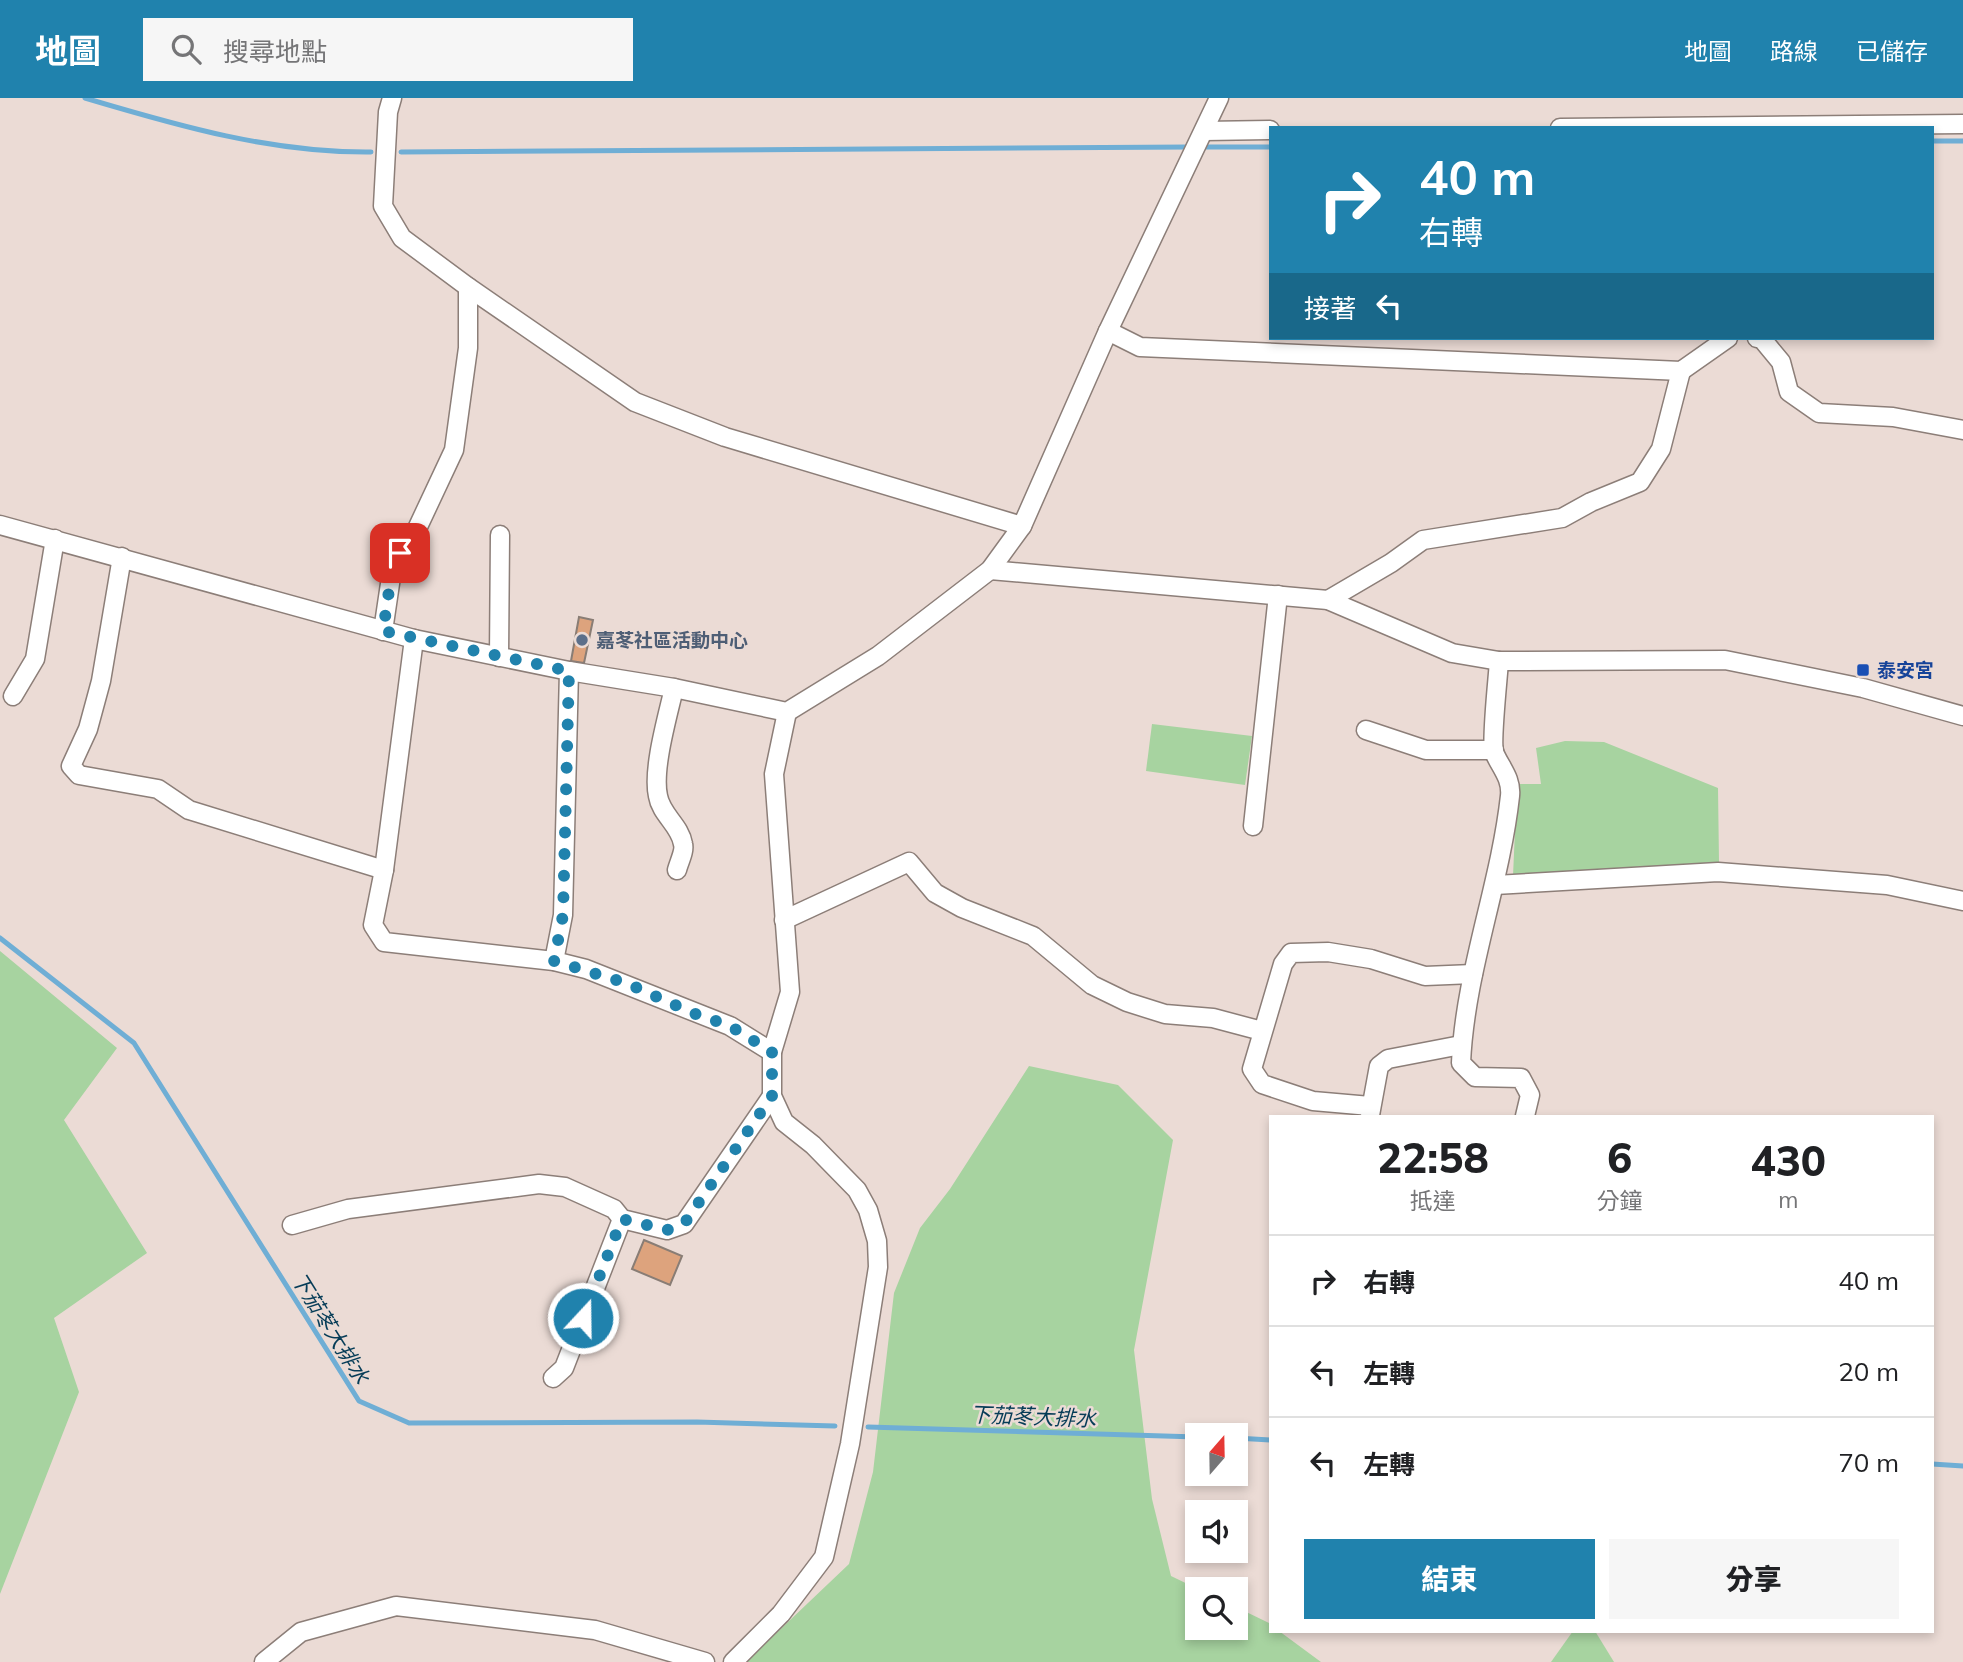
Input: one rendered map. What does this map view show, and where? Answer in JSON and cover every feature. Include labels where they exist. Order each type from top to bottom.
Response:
[{"type":"street","points":[[392,98],[388,112],[383,206],[402,238],[635,402],[725,437],[1022,526]]},
{"type":"street","points":[[0,525],[414,639],[787,712],[878,656],[990,570],[1022,526],[1108,331],[1219,98]]},
{"type":"street","points":[[1762,126],[1963,124]]},
{"type":"street","points":[[1204,131],[1269,130]]},
{"type":"street","points":[[383,631],[391,577],[400,553],[416,531],[454,450],[468,348],[468,287]]},
{"type":"street","points":[[1108,331],[1140,346],[1681,371],[1725,340]]},
{"type":"street","points":[[1764,340],[1781,362],[1789,392],[1819,413],[1893,417],[1963,430]]},
{"type":"street","points":[[1328,600],[1391,563],[1423,540],[1562,518],[1591,502],[1640,482],[1661,449],[1681,371]]},
{"type":"street","points":[[499,657],[500,535]]},
{"type":"street","points":[[13,695],[35,659],[55,540]]},
{"type":"street","points":[[122,557],[101,681],[88,729],[71,766],[79,775],[158,789],[190,810],[384,870]]},
{"type":"street","points":[[990,570],[1328,600],[1452,653],[1499,661],[1725,660],[1863,688],[1963,716]]},
{"type":"street","points":[[1253,826],[1278,595]]},
{"type":"street","points":[[414,639],[384,870],[373,925],[384,942],[554,961],[626,983],[693,1013],[730,1026],[772,1052]]},
{"type":"street","points":[[1499,661],[1494,750],[1505,769],[1511,792],[1495,885],[1463,1027],[1461,1063],[1475,1077],[1521,1078],[1530,1095],[1525,1115]]},
{"type":"street","points":[[554,961],[563,915],[569,671]]},
{"type":"street","points":[[674,688],[660,747],[657,794],[662,811],[679,831],[684,846],[677,870]]},
{"type":"street","points":[[733,1662],[781,1614],[824,1557],[850,1444],[878,1267],[877,1241],[868,1210],[857,1190],[813,1144],[784,1122],[772,1096],[772,1052],[790,992],[774,774],[787,712]]},
{"type":"street","points":[[1366,730],[1426,750],[1494,750]]},
{"type":"street","points":[[783,920],[909,862],[935,893],[962,908],[1033,936],[1092,985],[1126,1002],[1165,1014],[1213,1018],[1262,1031]]},
{"type":"street","points":[[1495,885],[1718,872],[1886,884],[1963,901]]},
{"type":"street","points":[[1461,1045],[1388,1059],[1379,1066],[1370,1111],[1313,1101],[1262,1084],[1252,1069],[1283,964],[1291,953],[1328,951],[1371,959],[1425,976],[1473,974]]},
{"type":"street","points":[[292,1225],[348,1209],[539,1184],[565,1187],[614,1209],[622,1219],[667,1230],[684,1224],[772,1096]]},
{"type":"street","points":[[553,1378],[564,1368],[622,1219]]},
{"type":"street","points":[[264,1662],[301,1632],[396,1606],[595,1630],[705,1662]]},
{"type":"green space","points":[[1152,724],[1252,736],[1245,785],[1146,771]]},
{"type":"green space","points":[[1565,741],[1604,742],[1718,788],[1719,862],[1513,876],[1517,784],[1541,784],[1536,748]]},
{"type":"green space","points":[[0,951],[117,1048],[64,1120],[147,1253],[54,1318],[79,1392],[0,1594]]},
{"type":"green space","points":[[1029,1066],[1118,1085],[1173,1140],[1134,1350],[1152,1499],[1171,1576],[1185,1583],[1185,1640],[1248,1640],[1248,1613],[1269,1623],[1269,1633],[1282,1633],[1321,1662],[746,1662],[849,1564],[873,1472],[894,1293],[920,1228],[950,1189]]},
{"type":"green space","points":[[1572,1633],[1596,1633],[1614,1662],[1551,1662]]},
{"type":"building","name":"嘉苳社區活動中心","points":[[579,617],[593,620],[584,663],[571,661]]},
{"type":"building","points":[[644,1240],[682,1256],[670,1285],[632,1269]]},
{"type":"waterway","points":[[85,98],[191,128],[262,143],[371,152]]},
{"type":"waterway","points":[[1934,141],[1963,141]]},
{"type":"waterway","points":[[401,152],[1190,147]]},
{"type":"waterway","points":[[1200,147],[1269,147]]},
{"type":"waterway","name":"下茄苳大排水","points":[[0,938],[134,1043],[359,1401],[409,1423],[697,1422],[835,1426]]},
{"type":"waterway","name":"下茄苳大排水","points":[[868,1427],[1185,1437]]},
{"type":"waterway","name":"下茄苳大排水","points":[[1248,1439],[1269,1440]]},
{"type":"waterway","name":"下茄苳大排水","points":[[1934,1464],[1963,1466]]},
{"type":"place","name":"嘉苳社區活動中心","points":[[582,640]]},
{"type":"place","name":"泰安宮","points":[[1863,670]]},
{"type":"route","points":[[400,553],[391,577],[383,631],[569,671],[563,915],[554,961],[626,983],[693,1013],[730,1026],[772,1052],[772,1096],[684,1224],[667,1230],[622,1219],[583,1318]]}]
